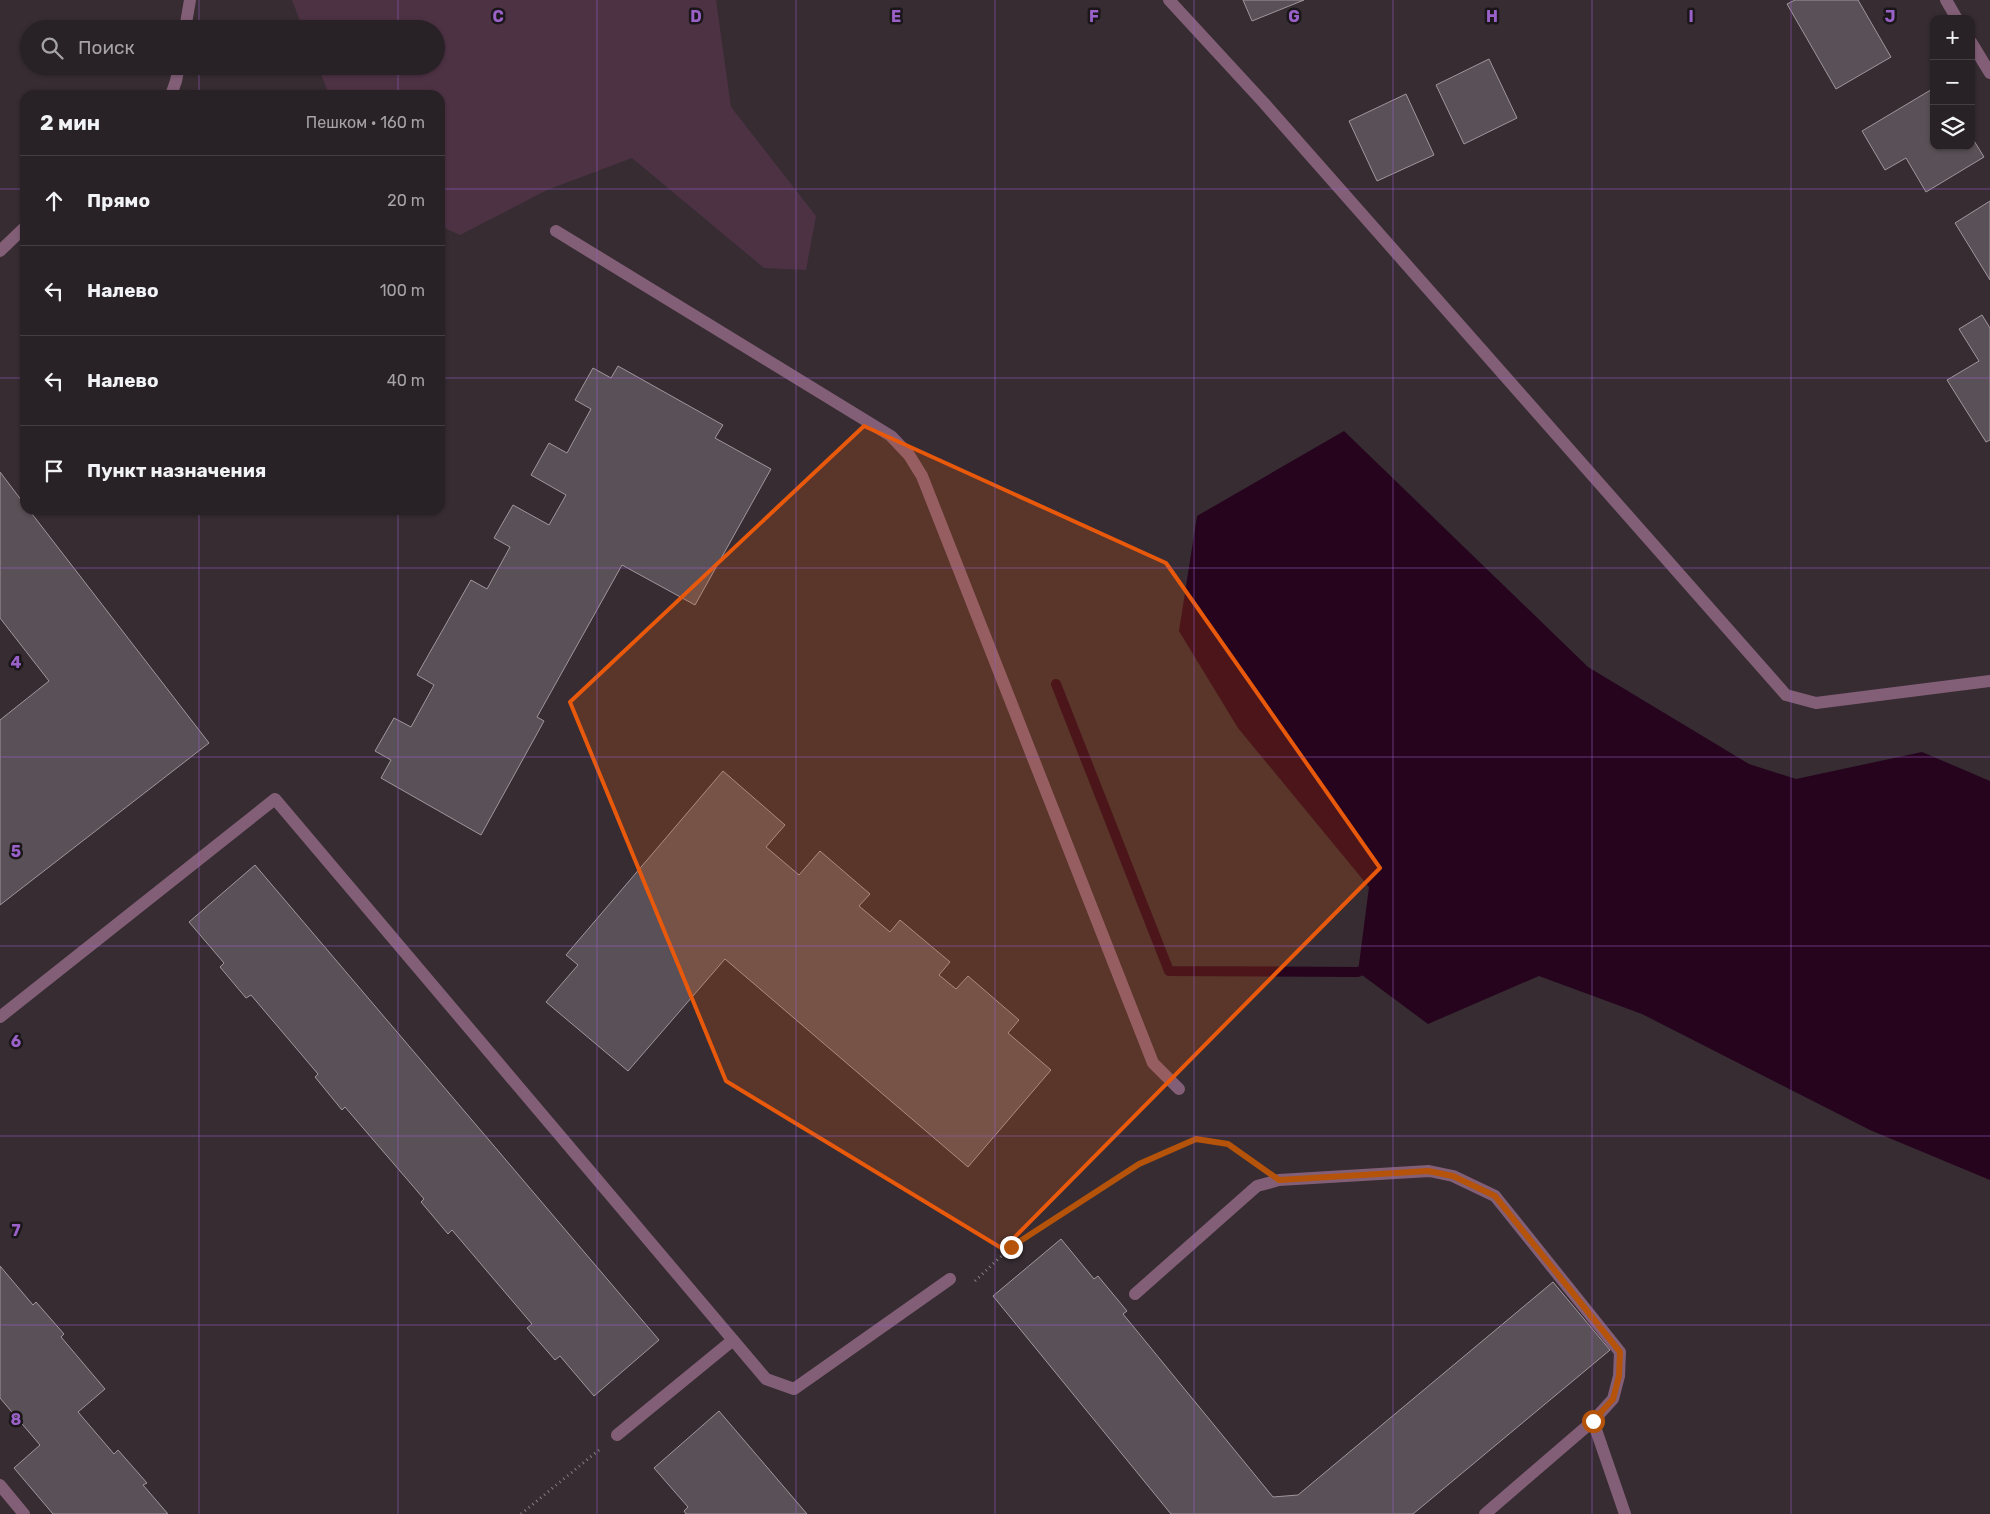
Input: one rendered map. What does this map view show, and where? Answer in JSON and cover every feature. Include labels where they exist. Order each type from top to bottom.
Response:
[{"type":"street","points":[[187,20],[190,0]]},
{"type":"street","points":[[1168,0],[1264,103],[1786,695],[1816,703],[1990,681]]},
{"type":"street","points":[[1946,0],[1955,15]]},
{"type":"street","points":[[1975,49],[1990,73]]},
{"type":"street","points":[[173,90],[177,75]]},
{"type":"street","points":[[556,231],[891,436],[909,454],[922,476],[1153,1062],[1179,1089]]},
{"type":"street","points":[[0,251],[20,232]]},
{"type":"street","points":[[0,1017],[275,798],[766,1379],[794,1389],[950,1279]]},
{"type":"street","points":[[1136,1294],[1257,1186],[1279,1180],[1428,1171],[1453,1176],[1495,1196],[1620,1352],[1619,1376],[1613,1399],[1593,1421],[1485,1514]]},
{"type":"street","points":[[617,1435],[733,1340]]},
{"type":"street","points":[[1593,1421],[1625,1514]]},
{"type":"street","points":[[0,1485],[24,1514]]},
{"type":"path","points":[[950,1279],[971,1286],[979,1276],[1019,1242],[1139,1164],[1196,1139],[1228,1144],[1279,1180]]},
{"type":"path","points":[[521,1514],[617,1435]]},
{"type":"highlighted area","points":[[864,426],[1166,563],[1380,868],[1003,1249],[726,1081],[570,702]]},
{"type":"shaded area","points":[[292,0],[716,0],[731,107],[816,216],[806,270],[764,268],[632,158],[547,190],[460,235],[445,228],[445,90],[327,90],[321,75],[445,75],[445,20],[300,20]]},
{"type":"shaded area","points":[[1344,431],[1588,667],[1749,764],[1796,779],[1922,752],[1990,781],[1990,1180],[1870,1130],[1642,1014],[1539,976],[1428,1024],[1358,972],[1369,887],[1238,728],[1179,631],[1197,516]]},
{"type":"building","points":[[1243,0],[1304,0],[1252,21]]},
{"type":"building","points":[[1795,0],[1858,0],[1891,57],[1836,89],[1787,4]]},
{"type":"building","points":[[1489,59],[1517,118],[1464,144],[1436,85]]},
{"type":"building","points":[[1930,90],[1930,150],[1975,150],[1975,142],[1984,157],[1926,192],[1906,158],[1885,170],[1862,131]]},
{"type":"building","points":[[1406,94],[1434,155],[1377,181],[1349,121]]},
{"type":"building","points":[[1990,201],[1990,280],[1955,223]]},
{"type":"building","points":[[1982,315],[1990,328],[1990,440],[1986,442],[1947,380],[1979,361],[1959,329]]},
{"type":"building","points":[[618,366],[723,425],[715,438],[771,469],[695,605],[622,565],[537,717],[544,721],[481,835],[381,778],[391,760],[375,751],[394,718],[411,727],[434,685],[417,675],[471,580],[487,589],[510,547],[494,538],[513,505],[549,525],[566,495],[531,475],[549,443],[567,453],[591,409],[575,400],[593,368],[611,378]]},
{"type":"building","points":[[0,472],[20,498],[20,515],[33,515],[209,743],[0,905],[0,720],[49,681],[0,618]]},
{"type":"building","points":[[723,771],[785,825],[766,847],[799,875],[820,851],[870,894],[859,906],[890,932],[900,920],[950,962],[939,975],[956,989],[968,976],[1019,1020],[1008,1033],[1051,1070],[968,1167],[725,959],[628,1071],[546,1002],[578,965],[566,955]]},
{"type":"building","points":[[255,865],[659,1340],[594,1396],[560,1356],[555,1360],[527,1328],[532,1324],[452,1230],[448,1234],[421,1202],[424,1199],[345,1107],[342,1110],[315,1077],[318,1074],[251,995],[246,998],[220,967],[224,963],[189,922]]},
{"type":"building","points":[[1061,1239],[1094,1279],[1098,1276],[1127,1311],[1123,1314],[1273,1497],[1298,1495],[1553,1282],[1610,1350],[1413,1514],[1171,1514],[993,1296]]},
{"type":"building","points":[[0,1266],[33,1305],[36,1302],[64,1334],[61,1337],[105,1389],[78,1412],[114,1454],[118,1450],[147,1483],[143,1485],[168,1514],[53,1514],[14,1468],[40,1445],[0,1398]]},
{"type":"building","points":[[719,1411],[807,1514],[686,1514],[684,1511],[688,1507],[654,1468]]},
{"type":"waterway","points":[[1056,684],[1169,971],[1358,972],[1369,967]]},
{"type":"route","points":[[1011,1247],[1139,1164],[1196,1139],[1228,1144],[1279,1180],[1428,1171],[1453,1176],[1495,1196],[1620,1352],[1619,1376],[1613,1399],[1593,1421]]}]
